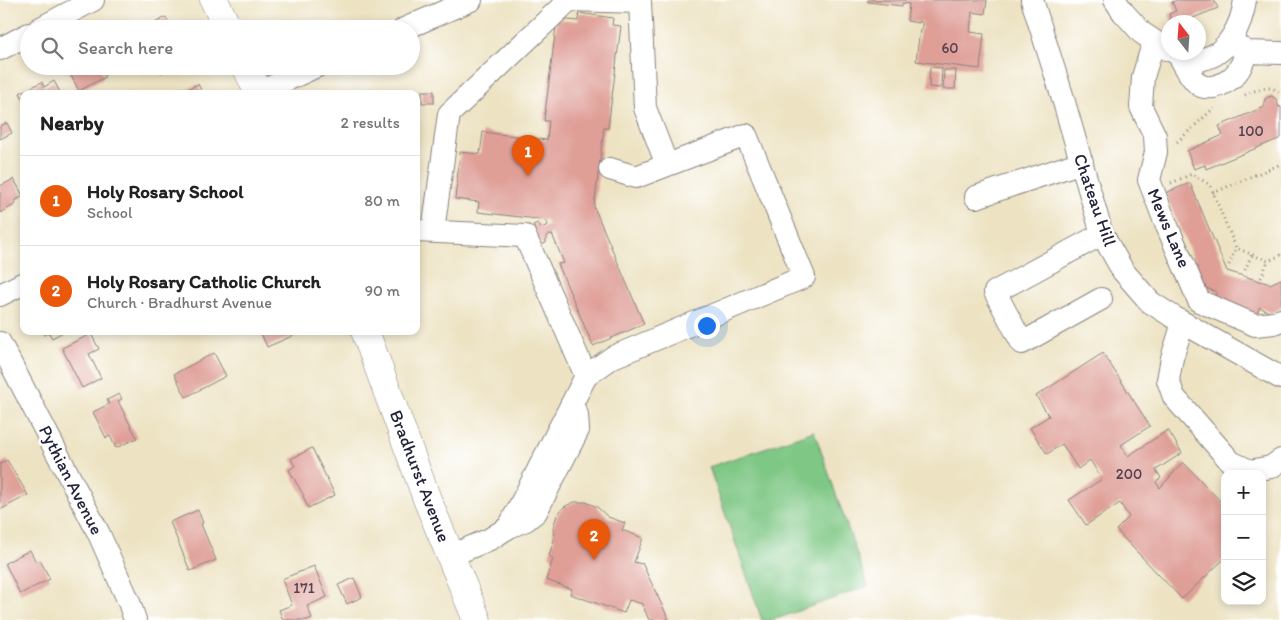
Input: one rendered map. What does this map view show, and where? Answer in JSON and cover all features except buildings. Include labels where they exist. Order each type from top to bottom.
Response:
[{"type":"main road","points":[[214,0],[224,20]]},
{"type":"main road","points":[[250,75],[258,90]]},
{"type":"main road","name":"Bradhurst Avenue","points":[[367,335],[450,556],[477,620]]},
{"type":"street","points":[[56,20],[93,0]]},
{"type":"street","points":[[420,22],[471,0]]},
{"type":"street","points":[[586,376],[525,236],[425,231],[449,114],[569,0],[640,2],[645,108],[667,165]]},
{"type":"street","name":"Chateau Hill","points":[[1032,0],[1102,234],[1122,271],[1150,302],[1183,323],[1281,378]]},
{"type":"street","points":[[1115,0],[1142,33],[1161,45]]},
{"type":"street","points":[[1178,60],[1201,85],[1211,88],[1232,79],[1240,69],[1238,46],[1234,35],[1245,0]]},
{"type":"street","points":[[0,49],[20,39]]},
{"type":"street","points":[[1206,59],[1211,58],[1225,47],[1238,46],[1281,53]]},
{"type":"street","name":"Mews Lane","points":[[1161,57],[1143,77],[1141,106],[1155,136],[1156,152],[1149,180],[1199,301],[1255,325],[1274,323],[1281,320]]},
{"type":"street","points":[[265,90],[298,75]]},
{"type":"street","points":[[450,556],[490,539],[509,526],[586,376],[613,356],[804,277],[746,135],[636,177],[610,169]]},
{"type":"street","points":[[976,197],[1082,162]]},
{"type":"street","points":[[1101,300],[1022,343],[995,292],[1102,234]]},
{"type":"street","points":[[0,295],[20,285]]},
{"type":"street","points":[[1183,323],[1172,358],[1168,380],[1174,397],[1231,462],[1250,471],[1271,467],[1281,460]]},
{"type":"street","name":"Pythian Avenue","points":[[0,343],[99,534],[136,620]]},
{"type":"path","points":[[1238,98],[1271,88],[1276,89],[1279,93]]},
{"type":"path","points":[[1175,143],[1213,108],[1221,105]]},
{"type":"path","points":[[1213,193],[1281,164]]},
{"type":"path","points":[[1169,184],[1192,174],[1210,185],[1236,248],[1229,265]]},
{"type":"path","points":[[1236,248],[1268,261]]},
{"type":"path","points":[[1245,270],[1252,254]]},
{"type":"path","points":[[1261,278],[1268,261],[1281,255]]},
{"type":"green space","points":[[814,431],[868,586],[773,620],[762,620],[709,467]]},
{"type":"place","name":"Holy Rosary School","points":[[528,176]]},
{"type":"place","name":"Holy Rosary Catholic Church","points":[[594,560]]}]
